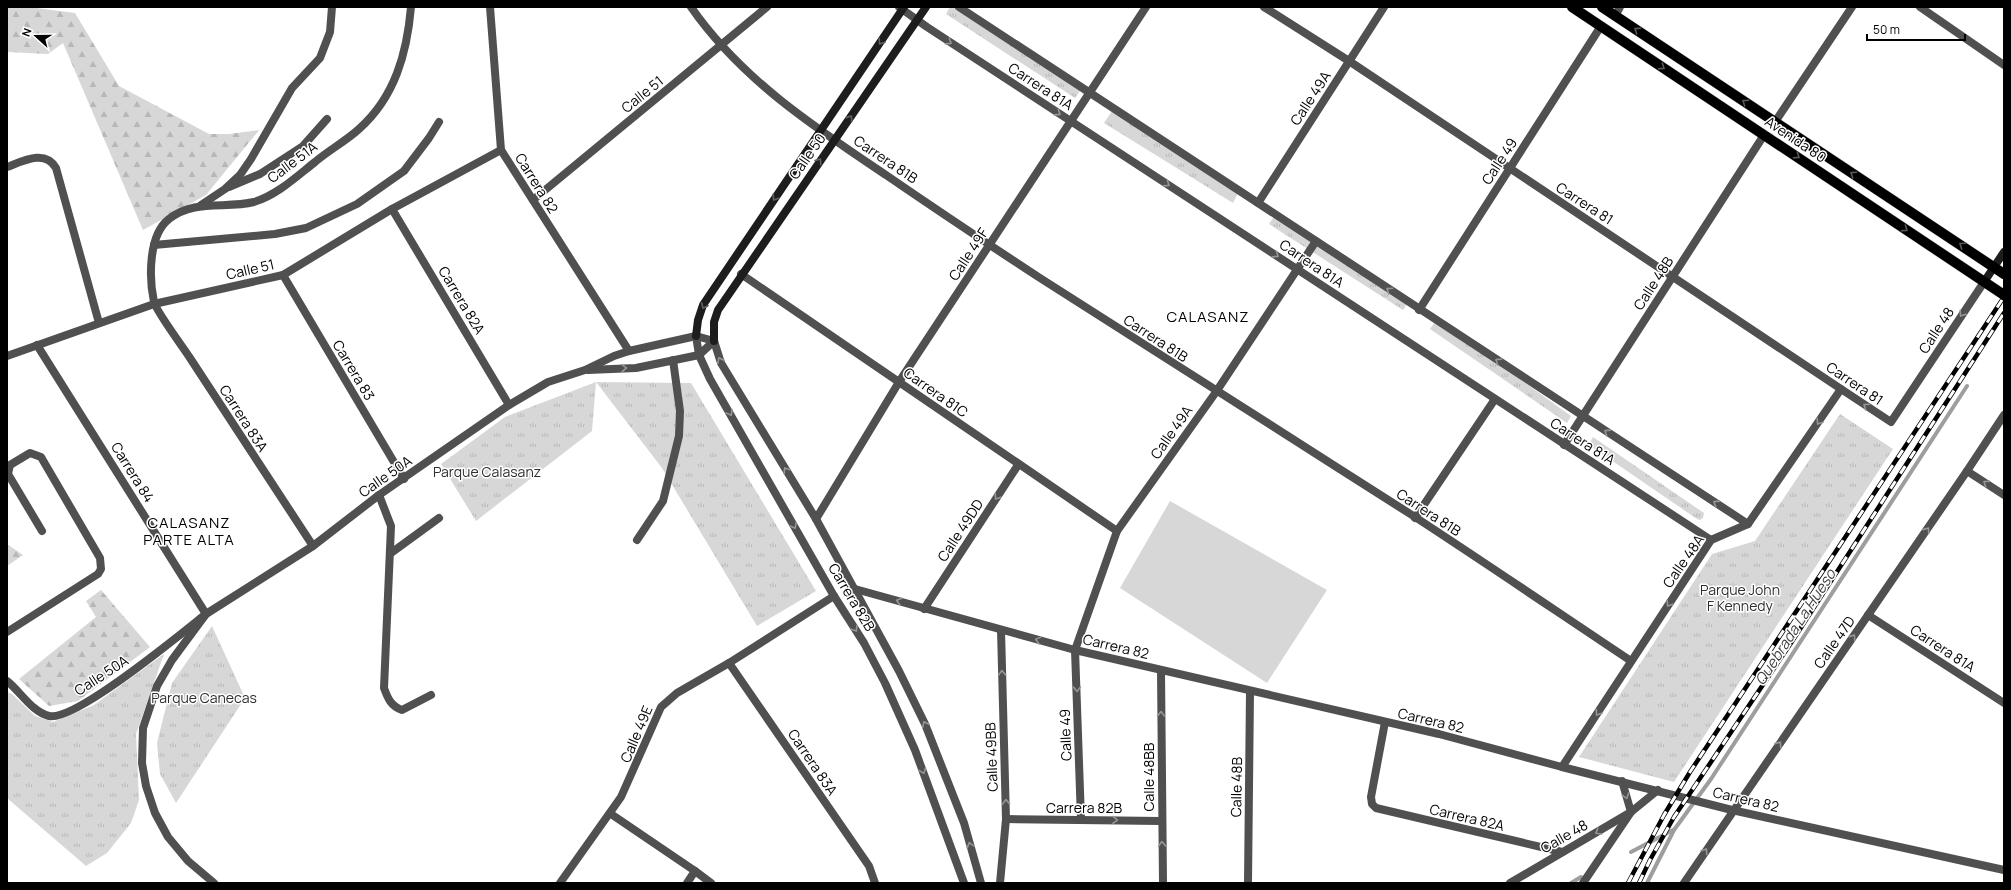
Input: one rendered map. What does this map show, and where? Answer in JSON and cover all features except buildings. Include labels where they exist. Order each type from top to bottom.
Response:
[{"type":"main road","name":"Calle 50","points":[[714,322],[718,310],[741,274],[926,7]]},
{"type":"main road","name":"Avenida 80","points":[[1572,7],[2004,295]]},
{"type":"main road","name":"Avenida 80","points":[[1602,7],[1617,11],[1775,122],[2004,274]]},
{"type":"main road","name":"Calle 50","points":[[698,320],[703,305],[902,8]]},
{"type":"main road","name":"Calle 48","points":[[1984,282],[2004,252]]},
{"type":"main road","name":"Carrera 82B","points":[[696,336],[698,320]]},
{"type":"main road","name":"Carrera 82B","points":[[714,322],[714,341]]},
{"type":"street","points":[[201,205],[225,189],[240,175],[251,159],[292,88],[320,58],[330,32],[332,7]]},
{"type":"street","name":"Calle 51A","points":[[154,304],[152,254],[158,232],[167,220],[178,213],[201,205],[242,204],[281,189],[358,130],[374,115],[398,75],[408,33],[411,7]]},
{"type":"street","name":"Carrera 82","points":[[490,7],[501,150],[628,351]]},
{"type":"street","name":"Carrera 81B","points":[[691,7],[721,46],[767,90],[821,131],[990,245],[1216,392],[1415,518],[1631,661]]},
{"type":"street","name":"Calle 51","points":[[533,200],[767,7]]},
{"type":"street","name":"Carrera 81A","points":[[959,7],[1419,310],[1748,524]]},
{"type":"street","name":"Calle 49F","points":[[816,519],[899,382],[1146,7]]},
{"type":"street","name":"Carrera 81","points":[[1264,7],[1349,61],[1891,422]]},
{"type":"street","name":"Calle 49A","points":[[1258,203],[1384,7]]},
{"type":"street","points":[[1775,122],[1852,7]]},
{"type":"street","points":[[1920,7],[2004,64]]},
{"type":"street","name":"Carrera 81A","points":[[902,8],[917,21],[1711,540]]},
{"type":"street","name":"Calle 49","points":[[1419,310],[1601,26]]},
{"type":"street","points":[[225,189],[260,174],[303,146],[327,119]]},
{"type":"street","points":[[154,246],[268,235],[306,228],[357,204],[404,171],[439,122]]},
{"type":"street","name":"Calle 48B","points":[[1564,445],[1764,135]]},
{"type":"street","name":"Calle 51","points":[[7,356],[154,304],[283,275],[392,209],[501,150]]},
{"type":"street","points":[[7,167],[38,157],[52,161],[56,168],[99,323]]},
{"type":"street","name":"Carrera 82A","points":[[392,209],[509,404]]},
{"type":"street","name":"Calle 49A","points":[[1075,650],[1117,530],[1216,392],[1316,241]]},
{"type":"street","name":"Carrera 81C","points":[[741,274],[1018,465],[1117,530]]},
{"type":"street","name":"Carrera 83","points":[[283,275],[404,479]]},
{"type":"street","name":"Calle 48","points":[[1891,422],[1984,282]]},
{"type":"street","name":"Carrera 83A","points":[[154,304],[313,546]]},
{"type":"street","points":[[696,336],[714,341]]},
{"type":"street","name":"Calle 50A","points":[[7,681],[38,710],[50,716],[62,715],[111,687],[206,614],[313,546],[379,495],[404,479],[509,404],[548,382],[585,370],[614,356],[628,351],[696,336]]},
{"type":"street","name":"Carrera 82B","points":[[696,336],[699,355],[710,379],[834,596],[864,643],[885,683],[915,750],[964,883]]},
{"type":"street","points":[[699,355],[714,341]]},
{"type":"street","name":"Carrera 82B","points":[[714,341],[721,363],[816,519],[899,671],[930,735],[964,823],[980,883]]},
{"type":"street","name":"Carrera 84","points":[[37,345],[206,614]]},
{"type":"street","name":"Calle 50A","points":[[585,370],[636,368],[699,355]]},
{"type":"street","points":[[637,540],[663,501],[679,436],[680,411],[673,360]]},
{"type":"street","points":[[1748,524],[1842,389]]},
{"type":"street","points":[[1415,518],[1495,399]]},
{"type":"street","name":"Calle 47D","points":[[1684,883],[1732,810],[1968,471],[2004,415]]},
{"type":"street","points":[[7,632],[98,574],[102,564],[41,457],[30,453],[10,465],[8,474],[9,479],[42,531]]},
{"type":"street","name":"Calle 49DD","points":[[924,609],[1018,465]]},
{"type":"street","points":[[1968,471],[2004,496]]},
{"type":"street","points":[[379,495],[391,526],[384,688],[388,700],[395,708],[402,710],[431,695]]},
{"type":"street","points":[[391,552],[439,518]]},
{"type":"street","name":"Calle 48A","points":[[1562,767],[1711,540],[1748,524]]},
{"type":"street","name":"Carrera 82","points":[[854,589],[1075,650],[1439,734],[1732,810],[2004,870]]},
{"type":"street","name":"Calle 49E","points":[[560,883],[611,814],[629,784],[661,707],[676,693],[729,663],[834,596]]},
{"type":"street","name":"Calle 50A","points":[[206,614],[172,660],[157,686],[144,728],[142,763],[146,786],[154,813],[168,837],[188,861],[214,883]]},
{"type":"street","name":"Carrera 81A","points":[[1868,615],[2004,703]]},
{"type":"street","name":"Calle 49BB","points":[[1000,883],[1006,819],[1001,630]]},
{"type":"street","name":"Calle 49","points":[[1075,650],[1081,819]]},
{"type":"street","name":"Carrera 83A","points":[[729,663],[869,866],[875,880]]},
{"type":"street","name":"Calle 48BB","points":[[1161,671],[1161,821],[1163,883]]},
{"type":"street","name":"Calle 48B","points":[[1248,883],[1250,691]]},
{"type":"street","name":"Carrera 82A","points":[[1385,722],[1371,801],[1373,806],[1379,810],[1562,852]]},
{"type":"street","points":[[1622,781],[1631,812]]},
{"type":"street","points":[[1583,883],[1631,812],[1658,790]]},
{"type":"street","name":"Calle 48","points":[[1510,883],[1631,812]]},
{"type":"street","points":[[611,814],[711,883]]},
{"type":"street","name":"Carrera 82B","points":[[1006,819],[1161,821]]},
{"type":"street","points":[[687,883],[695,871]]},
{"type":"green space","points":[[7,7],[29,7],[75,13],[119,86],[209,134],[229,134],[259,130],[206,195],[143,230],[63,43],[48,54],[7,52]]},
{"type":"green space","points":[[950,7],[954,7],[1082,88],[1075,98],[946,14]]},
{"type":"green space","points":[[1112,111],[1238,193],[1233,203],[1104,123]]},
{"type":"green space","points":[[1275,215],[1409,301],[1403,310],[1269,224]]},
{"type":"green space","points":[[1437,319],[1571,416],[1567,423],[1430,329]]},
{"type":"green space","points":[[596,382],[691,383],[816,591],[757,626],[662,468]]},
{"type":"green space","name":"Parque Calasanz","points":[[596,382],[592,431],[476,521],[441,464],[505,417]]},
{"type":"green space","name":"Parque John F Kennedy","points":[[1840,414],[1893,449],[1674,782],[1579,757],[1712,554],[1755,541]]},
{"type":"green space","points":[[1593,437],[1704,513],[1703,518],[1700,520],[1697,519],[1592,447],[1589,444]]},
{"type":"green space","points":[[1170,501],[1327,590],[1267,683],[1120,588]]},
{"type":"green space","points":[[7,544],[23,555],[7,566]]},
{"type":"green space","points":[[101,590],[150,647],[78,701],[49,706],[19,679],[96,617],[86,601]]},
{"type":"green space","name":"Parque Canecas","points":[[212,626],[245,698],[176,803],[160,774],[157,743],[172,683]]},
{"type":"green space","points":[[164,654],[136,734],[139,800],[131,823],[107,853],[86,866],[7,798],[7,692],[12,694],[35,716],[53,722],[94,705]]},
{"type":"waterway","name":"Quebrada La Hueso","points":[[1647,883],[1674,830],[1711,779],[1967,386]]},
{"type":"waterway","points":[[1631,852],[1673,830]]},
{"type":"waterway","points":[[1571,883],[1581,877]]},
{"type":"railway","points":[[1628,883],[1664,815],[1690,772],[2004,297]]},
{"type":"railway","points":[[1639,883],[1674,817],[1791,643],[2004,313]]},
{"type":"district","name":"CALASANZ","points":[[1208,316]]},
{"type":"district","name":"CALASANZ PARTE ALTA","points":[[189,530]]}]
